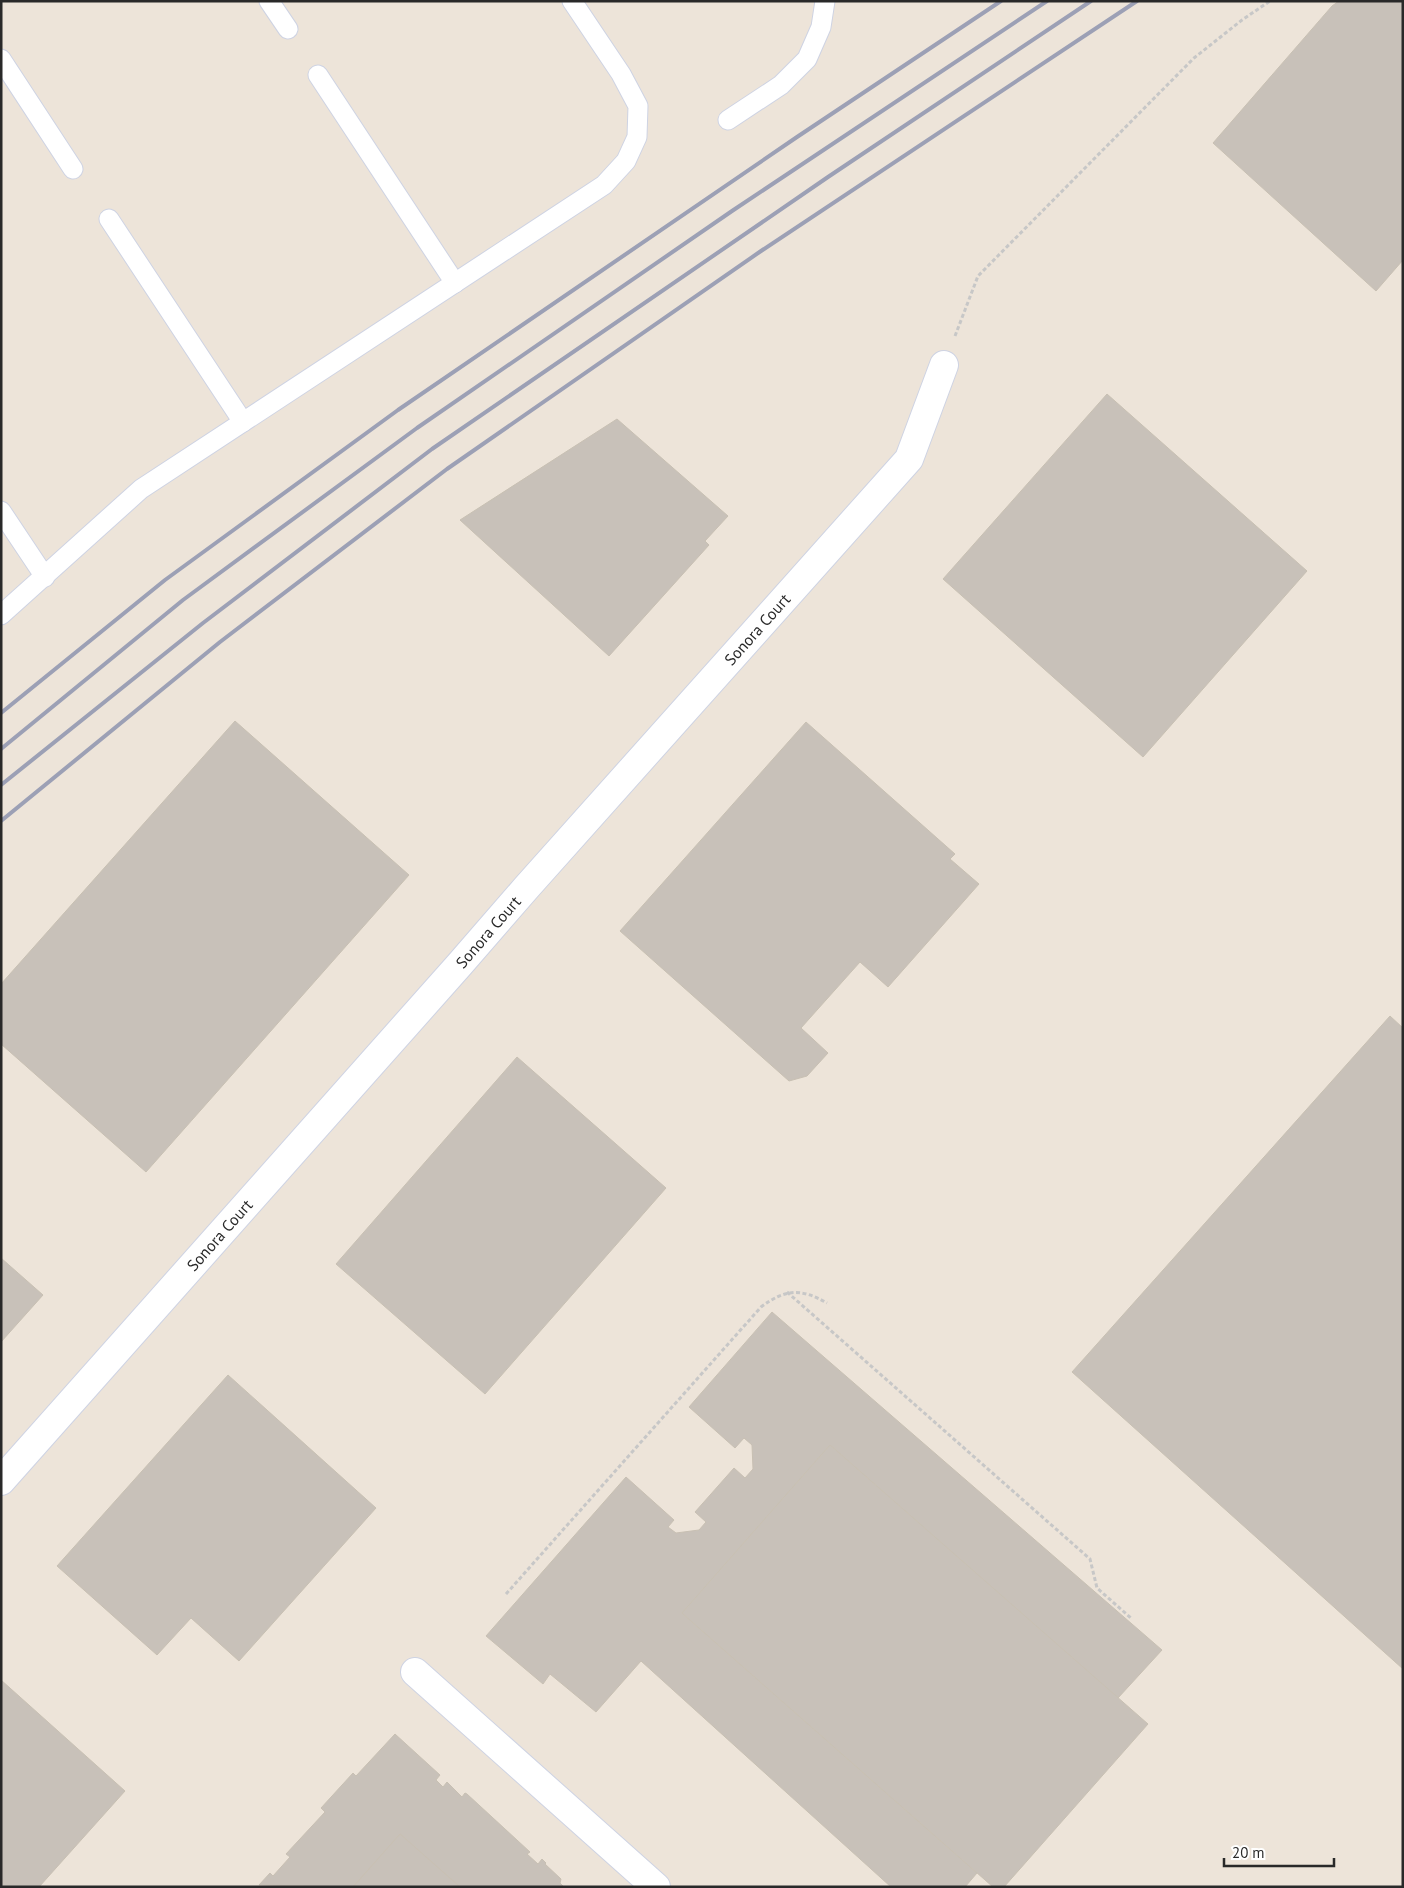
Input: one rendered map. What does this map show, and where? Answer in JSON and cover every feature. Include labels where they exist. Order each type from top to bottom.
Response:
[{"type":"street","name":"Sonora Court","points":[[1,1481],[909,459],[944,365]]},
{"type":"street","points":[[415,1672],[656,1887]]},
{"type":"lane","points":[[270,1],[288,29]]},
{"type":"lane","points":[[1,615],[142,488],[604,185],[626,161],[637,137],[638,106],[621,74],[572,1]]},
{"type":"lane","points":[[728,120],[781,85],[807,59],[821,27],[825,1]]},
{"type":"lane","points":[[1,59],[73,169]]},
{"type":"lane","points":[[318,75],[455,283]]},
{"type":"lane","points":[[109,219],[243,422]]},
{"type":"lane","points":[[1,511],[45,577]]},
{"type":"path","points":[[944,365],[978,276],[1194,58],[1223,34],[1270,1]]},
{"type":"path","points":[[787,1292],[1090,1559],[1097,1588],[1132,1619]]},
{"type":"path","points":[[506,1594],[761,1307],[773,1298],[787,1292],[805,1294],[827,1304]]},
{"type":"building","points":[[1339,1],[1403,1],[1403,260],[1376,291],[1213,143],[1332,6]]},
{"type":"building","points":[[1107,394],[1307,571],[1143,757],[943,579]]},
{"type":"building","points":[[617,419],[728,516],[705,541],[709,545],[609,656],[460,520]]},
{"type":"building","points":[[235,721],[409,875],[146,1172],[1,1044],[1,984]]},
{"type":"building","points":[[806,722],[955,854],[950,859],[979,884],[888,987],[860,962],[801,1028],[828,1053],[807,1076],[789,1081],[620,931]]},
{"type":"building","points":[[1390,1016],[1403,1028],[1403,1669],[1072,1372]]},
{"type":"building","points":[[517,1057],[666,1188],[485,1394],[336,1264]]},
{"type":"building","points":[[1,1258],[43,1295],[1,1342]]},
{"type":"building","points":[[772,1312],[1162,1650],[1118,1698],[830,1445],[682,1613],[977,1873],[965,1887],[891,1887],[641,1661],[596,1712],[550,1674],[543,1684],[486,1636],[626,1477],[674,1520],[668,1527],[676,1533],[699,1530],[706,1522],[695,1512],[734,1468],[745,1478],[753,1469],[752,1445],[744,1438],[735,1448],[689,1407]]},
{"type":"building","points":[[228,1375],[376,1508],[239,1661],[191,1618],[157,1655],[57,1566]]},
{"type":"building","points":[[830,1445],[1148,1724],[1004,1887],[993,1887],[682,1613]]},
{"type":"building","points":[[1,1680],[125,1791],[39,1887],[1,1887]]},
{"type":"building","points":[[395,1734],[440,1775],[436,1780],[443,1787],[447,1782],[462,1797],[465,1793],[467,1794],[530,1852],[527,1854],[538,1864],[542,1859],[561,1879],[560,1883],[564,1887],[460,1887],[400,1834],[353,1887],[259,1885],[270,1873],[273,1876],[290,1857],[286,1854],[325,1812],[321,1808],[353,1773],[356,1776]]},
{"type":"building","points":[[400,1834],[460,1887],[353,1887]]},
{"type":"railway","points":[[1,713],[165,580],[398,410],[797,137],[1001,1]]},
{"type":"railway","points":[[1,749],[183,600],[417,428],[732,211],[1047,1]]},
{"type":"railway","points":[[1,785],[203,623],[432,449],[828,177],[1091,1]]},
{"type":"railway","points":[[1,821],[220,642],[447,469],[761,251],[1137,1]]}]
